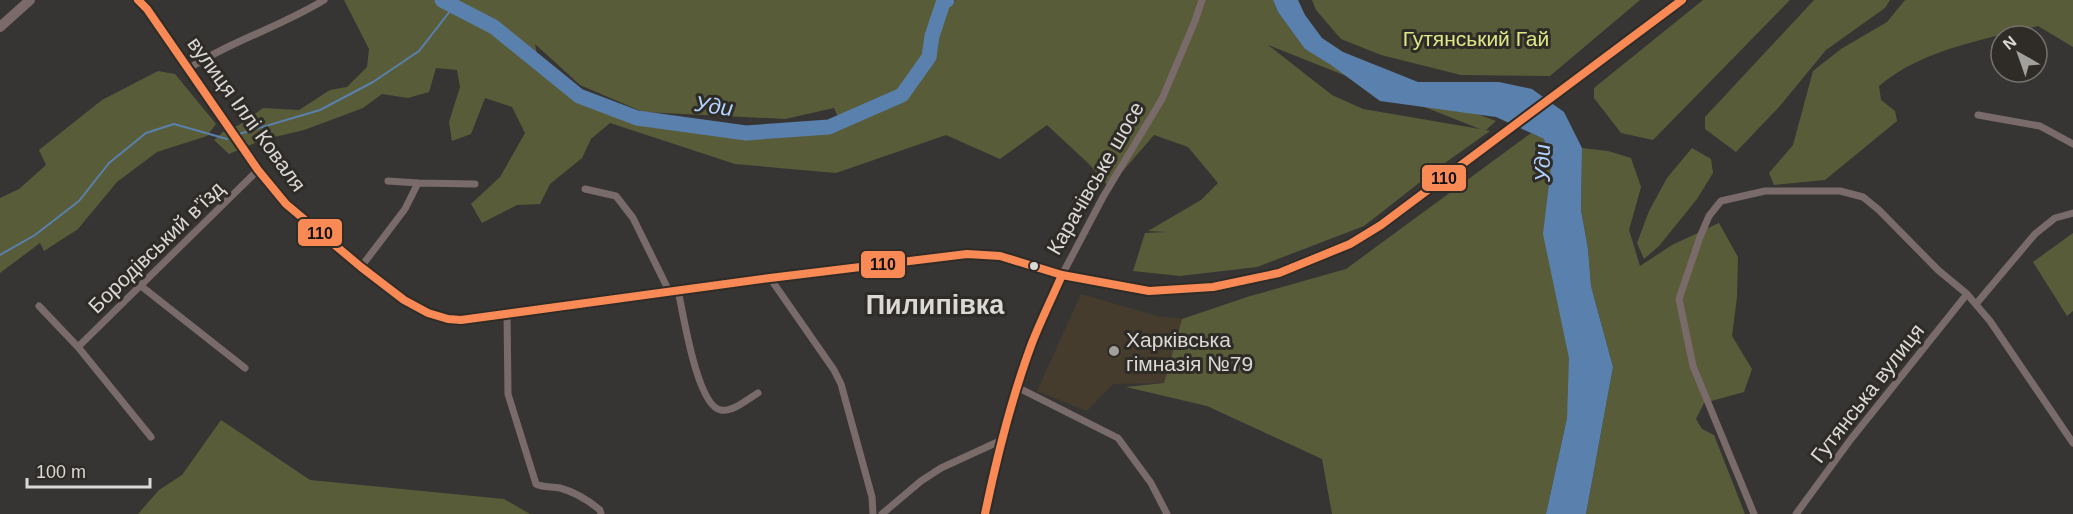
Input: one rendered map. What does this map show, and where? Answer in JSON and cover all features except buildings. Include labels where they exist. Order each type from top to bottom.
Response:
[{"type":"main road","points":[[0,27],[30,0]]},
{"type":"main road","name":"вулиця Іллі Коваля","points":[[138,0],[147,9],[258,170],[286,204],[361,267],[417,308],[438,317],[461,320],[674,290],[967,254],[1000,256],[1062,275],[1149,291],[1214,287],[1279,273],[1358,240],[1409,206],[1682,0]]},
{"type":"main road","name":"Карачівське шосе","points":[[985,514],[1017,387],[1032,343],[1062,275]]},
{"type":"street","points":[[188,69],[210,54],[298,17],[324,0]]},
{"type":"street","name":"Карачівське шосе","points":[[1062,275],[1103,197],[1162,99],[1202,0]]},
{"type":"street","points":[[1978,115],[2040,126],[2073,144]]},
{"type":"street","name":"Бородівський в’їзд","points":[[78,347],[258,170]]},
{"type":"street","points":[[388,181],[475,184]]},
{"type":"street","points":[[361,267],[405,209],[418,183]]},
{"type":"street","points":[[585,189],[616,196],[633,218],[674,290],[701,387],[709,404],[717,410],[728,411],[758,393]]},
{"type":"street","points":[[1754,514],[1693,366],[1679,299],[1709,216],[1721,201],[1765,191],[1840,191],[1863,196],[1976,304],[2073,443]]},
{"type":"street","points":[[1976,304],[2036,234],[2055,218],[2073,213]]},
{"type":"street","points":[[770,278],[834,370],[841,384],[873,497],[873,514]]},
{"type":"street","points":[[141,286],[245,368]]},
{"type":"street","name":"Гутянська вулиця","points":[[1796,514],[1851,439],[1967,294]]},
{"type":"street","points":[[39,306],[78,347],[151,437]]},
{"type":"street","points":[[507,314],[508,394],[536,484],[542,487],[560,488],[586,498],[600,510],[601,514]]},
{"type":"street","points":[[1017,387],[1118,438],[1151,483],[1167,514]]},
{"type":"street","points":[[882,514],[921,481],[941,468],[1002,440]]},
{"type":"shaded area","name":"Харківська гімназія №79","points":[[1081,294],[1157,316],[1182,319],[1164,383],[1113,384],[1087,411],[1037,391]]},
{"type":"green space","points":[[344,0],[435,0],[492,30],[573,100],[650,127],[731,136],[842,126],[834,108],[785,119],[643,112],[580,85],[535,44],[538,59],[493,23],[449,0],[942,0],[942,15],[956,0],[1273,0],[1278,12],[1306,50],[1496,121],[1486,130],[1490,131],[1364,226],[1257,267],[1180,276],[1133,271],[1145,233],[1167,232],[1148,231],[1201,200],[1218,183],[1188,147],[1154,135],[1109,187],[1089,164],[1047,125],[1000,159],[946,135],[836,173],[735,164],[610,123],[591,139],[582,158],[550,184],[540,204],[517,205],[482,223],[471,204],[500,177],[525,133],[512,107],[485,98],[471,134],[452,141],[449,122],[460,87],[457,70],[436,68],[429,92],[408,98],[382,94],[363,108],[304,130],[262,140],[229,154],[214,140],[263,108],[299,110],[330,90],[347,87],[367,67],[369,49]],"holes":[[[1268,45],[1480,129],[1363,109],[1332,95]],[[930,70],[874,114],[845,125]]]},
{"type":"green space","name":"Гутянський Гай","points":[[1312,0],[1640,0],[1550,76],[1461,75],[1381,55],[1341,39],[1316,10]]},
{"type":"green space","points":[[1703,0],[1790,0],[1653,140],[1621,133],[1594,98],[1594,88]]},
{"type":"green space","points":[[1814,0],[1890,0],[1885,8],[1826,50],[1779,107],[1736,152],[1705,129],[1705,117]]},
{"type":"green space","points":[[1905,0],[2073,0],[2073,47],[2049,33],[2049,24],[1989,24],[1989,38],[1954,47],[1914,63],[1879,86],[1881,100],[1895,111],[1897,121],[1825,180],[1774,185],[1769,173],[1793,145],[1813,71],[1841,49],[1887,22]]},
{"type":"green space","points":[[158,71],[175,74],[216,124],[207,136],[157,152],[117,182],[78,229],[44,251],[40,243],[0,273],[0,198],[19,189],[46,165],[39,150],[102,100]]},
{"type":"green space","points":[[1531,133],[1544,139],[1552,169],[1572,358],[1567,418],[1546,514],[1332,514],[1322,459],[1207,406],[1126,387],[1164,383],[1182,319],[1247,297],[1346,269]]},
{"type":"green space","points":[[1582,148],[1608,151],[1631,158],[1641,187],[1629,230],[1640,266],[1672,245],[1719,223],[1738,257],[1737,297],[1732,336],[1752,369],[1744,392],[1704,403],[1696,419],[1702,429],[1714,435],[1745,514],[1586,514],[1613,367],[1591,286],[1588,249],[1581,210]]},
{"type":"green space","points":[[1692,148],[1711,159],[1713,173],[1697,199],[1659,246],[1644,259],[1637,243],[1649,211],[1667,178]]},
{"type":"green space","points":[[2073,233],[2073,311],[2067,316],[2033,262]]},
{"type":"green space","points":[[221,420],[310,480],[504,499],[530,514],[138,514],[159,490],[182,475]]},
{"type":"water","points":[[1273,0],[1298,0],[1305,15],[1322,38],[1343,52],[1418,82],[1499,82],[1532,89],[1564,112],[1582,148],[1581,210],[1588,249],[1591,286],[1613,367],[1586,514],[1546,514],[1567,418],[1569,358],[1543,234],[1551,167],[1544,139],[1496,117],[1380,101],[1305,49],[1278,12]]},
{"type":"waterway","name":"Уди","points":[[442,0],[494,27],[579,96],[637,118],[746,133],[829,127],[902,95],[929,57],[932,36],[943,3],[947,0]]},
{"type":"waterway","points":[[239,134],[320,110],[373,82],[419,51],[454,6]]},
{"type":"waterway","points":[[0,255],[35,235],[79,201],[109,163],[146,133],[174,124],[227,139]]},
{"type":"transit line","name":"110","points":[[138,0],[147,9],[258,170],[286,204],[404,300],[428,313],[461,320],[967,254],[1000,256],[1062,275],[1149,291],[1213,287],[1279,273],[1350,244],[1381,225],[1682,0]]},
{"type":"transit line","name":"110","points":[[985,514],[1017,385],[1035,334],[1062,275]]},
{"type":"place","name":"Харківська гімназія №79","points":[[1114,351]]},
{"type":"district","name":"Пилипівка","points":[[935,305]]}]
